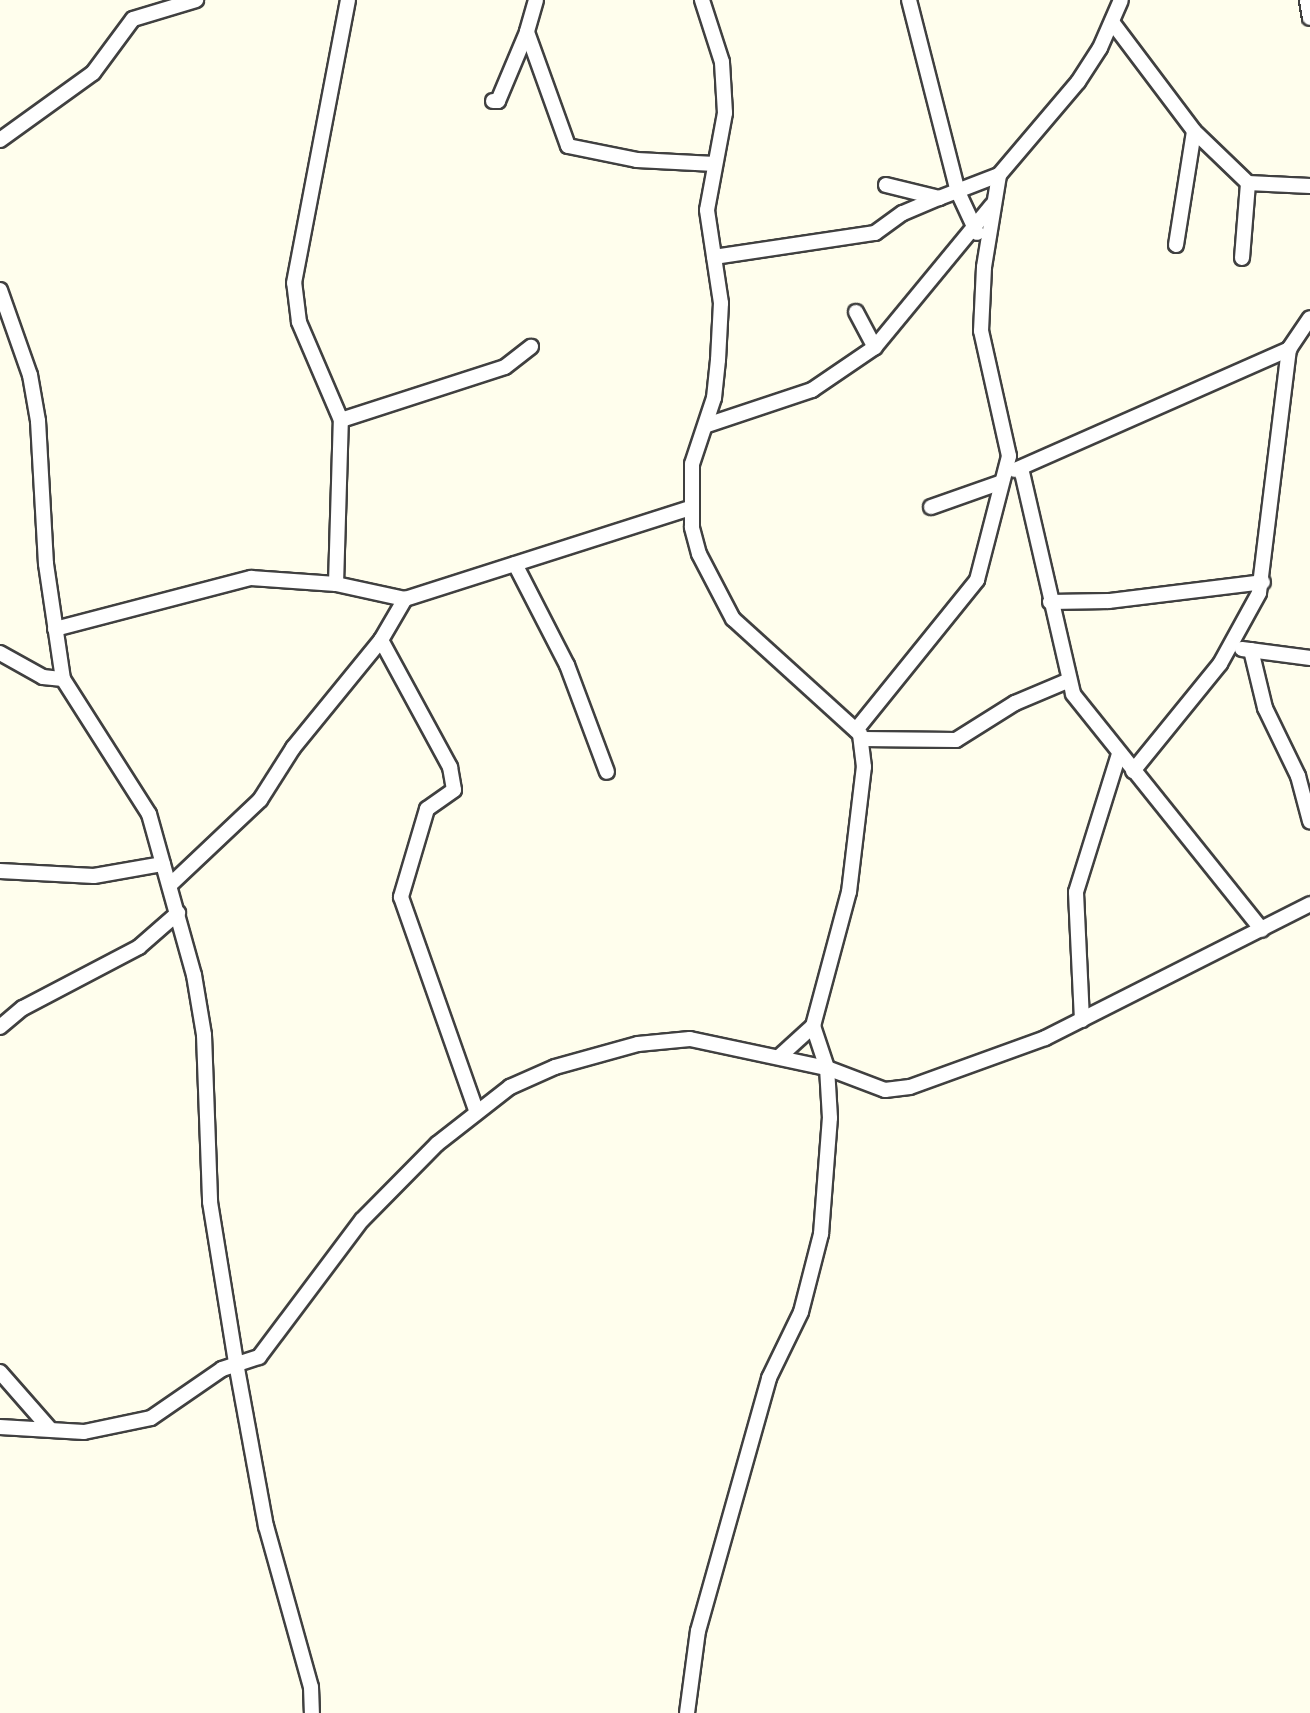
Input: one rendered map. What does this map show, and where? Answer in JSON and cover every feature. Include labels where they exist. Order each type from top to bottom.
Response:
[{"type":"street","points":[[0,140],[93,73],[133,19],[196,0]]},
{"type":"street","points":[[336,584],[341,420],[299,322],[294,272],[348,0]]},
{"type":"street","points":[[493,101],[498,101],[527,32],[536,0]]},
{"type":"street","points":[[702,0],[722,62],[725,113],[707,210],[721,303],[707,425],[692,464],[690,508],[699,554],[733,619],[859,734],[956,740],[1027,697],[1067,681]]},
{"type":"street","points":[[909,0],[958,192],[987,251]]},
{"type":"street","points":[[780,1056],[813,1026],[849,892],[862,810],[859,734],[975,586],[1000,479],[1009,456],[981,331],[992,204],[999,175],[1078,82],[1121,0]]},
{"type":"street","points":[[1307,0],[1310,18]]},
{"type":"street","points":[[1112,22],[1194,131],[1248,183],[1310,186]]},
{"type":"street","points":[[527,32],[572,150],[715,164]]},
{"type":"street","points":[[1176,245],[1194,131]]},
{"type":"street","points":[[714,257],[875,233],[903,213],[999,175]]},
{"type":"street","points":[[1242,258],[1248,183]]},
{"type":"street","points":[[886,185],[939,198]]},
{"type":"street","points":[[707,425],[812,390],[875,347],[992,204]]},
{"type":"street","points":[[0,290],[33,390],[55,629],[63,679],[149,814],[178,913],[204,1035],[210,1202],[236,1363],[266,1526],[311,1687],[312,1713]]},
{"type":"street","points":[[856,312],[875,347]]},
{"type":"street","points":[[1133,771],[1230,648],[1263,582],[1289,349],[1310,318]]},
{"type":"street","points":[[341,420],[505,367],[531,347]]},
{"type":"street","points":[[931,507],[1289,349]]},
{"type":"street","points":[[1021,468],[1067,681],[1119,754],[1262,930]]},
{"type":"street","points":[[55,629],[251,578],[336,584],[405,599],[690,508]]},
{"type":"street","points":[[515,564],[567,665],[607,772]]},
{"type":"street","points":[[1050,602],[1109,601],[1263,582]]},
{"type":"street","points":[[170,885],[260,800],[293,748],[381,640],[405,599]]},
{"type":"street","points":[[381,640],[450,767],[454,790],[427,809],[401,897],[476,1110]]},
{"type":"street","points":[[1230,648],[1310,658]]},
{"type":"street","points":[[1251,650],[1265,708],[1298,776],[1310,821]]},
{"type":"street","points":[[0,653],[43,677],[63,679]]},
{"type":"street","points":[[1082,1020],[1076,892],[1119,754]]},
{"type":"street","points":[[0,871],[94,876],[163,864]]},
{"type":"street","points":[[0,1427],[84,1432],[151,1418],[236,1363],[259,1357],[273,1343],[362,1220],[476,1110],[555,1067],[638,1044],[690,1039],[827,1068],[885,1090],[910,1087],[993,1060],[1082,1020],[1310,904]]},
{"type":"street","points":[[0,1027],[23,1008],[139,947],[178,913]]},
{"type":"street","points":[[687,1713],[698,1631],[769,1378],[811,1281],[826,1182],[827,1068],[813,1026]]},
{"type":"street","points":[[0,1372],[49,1428]]}]
